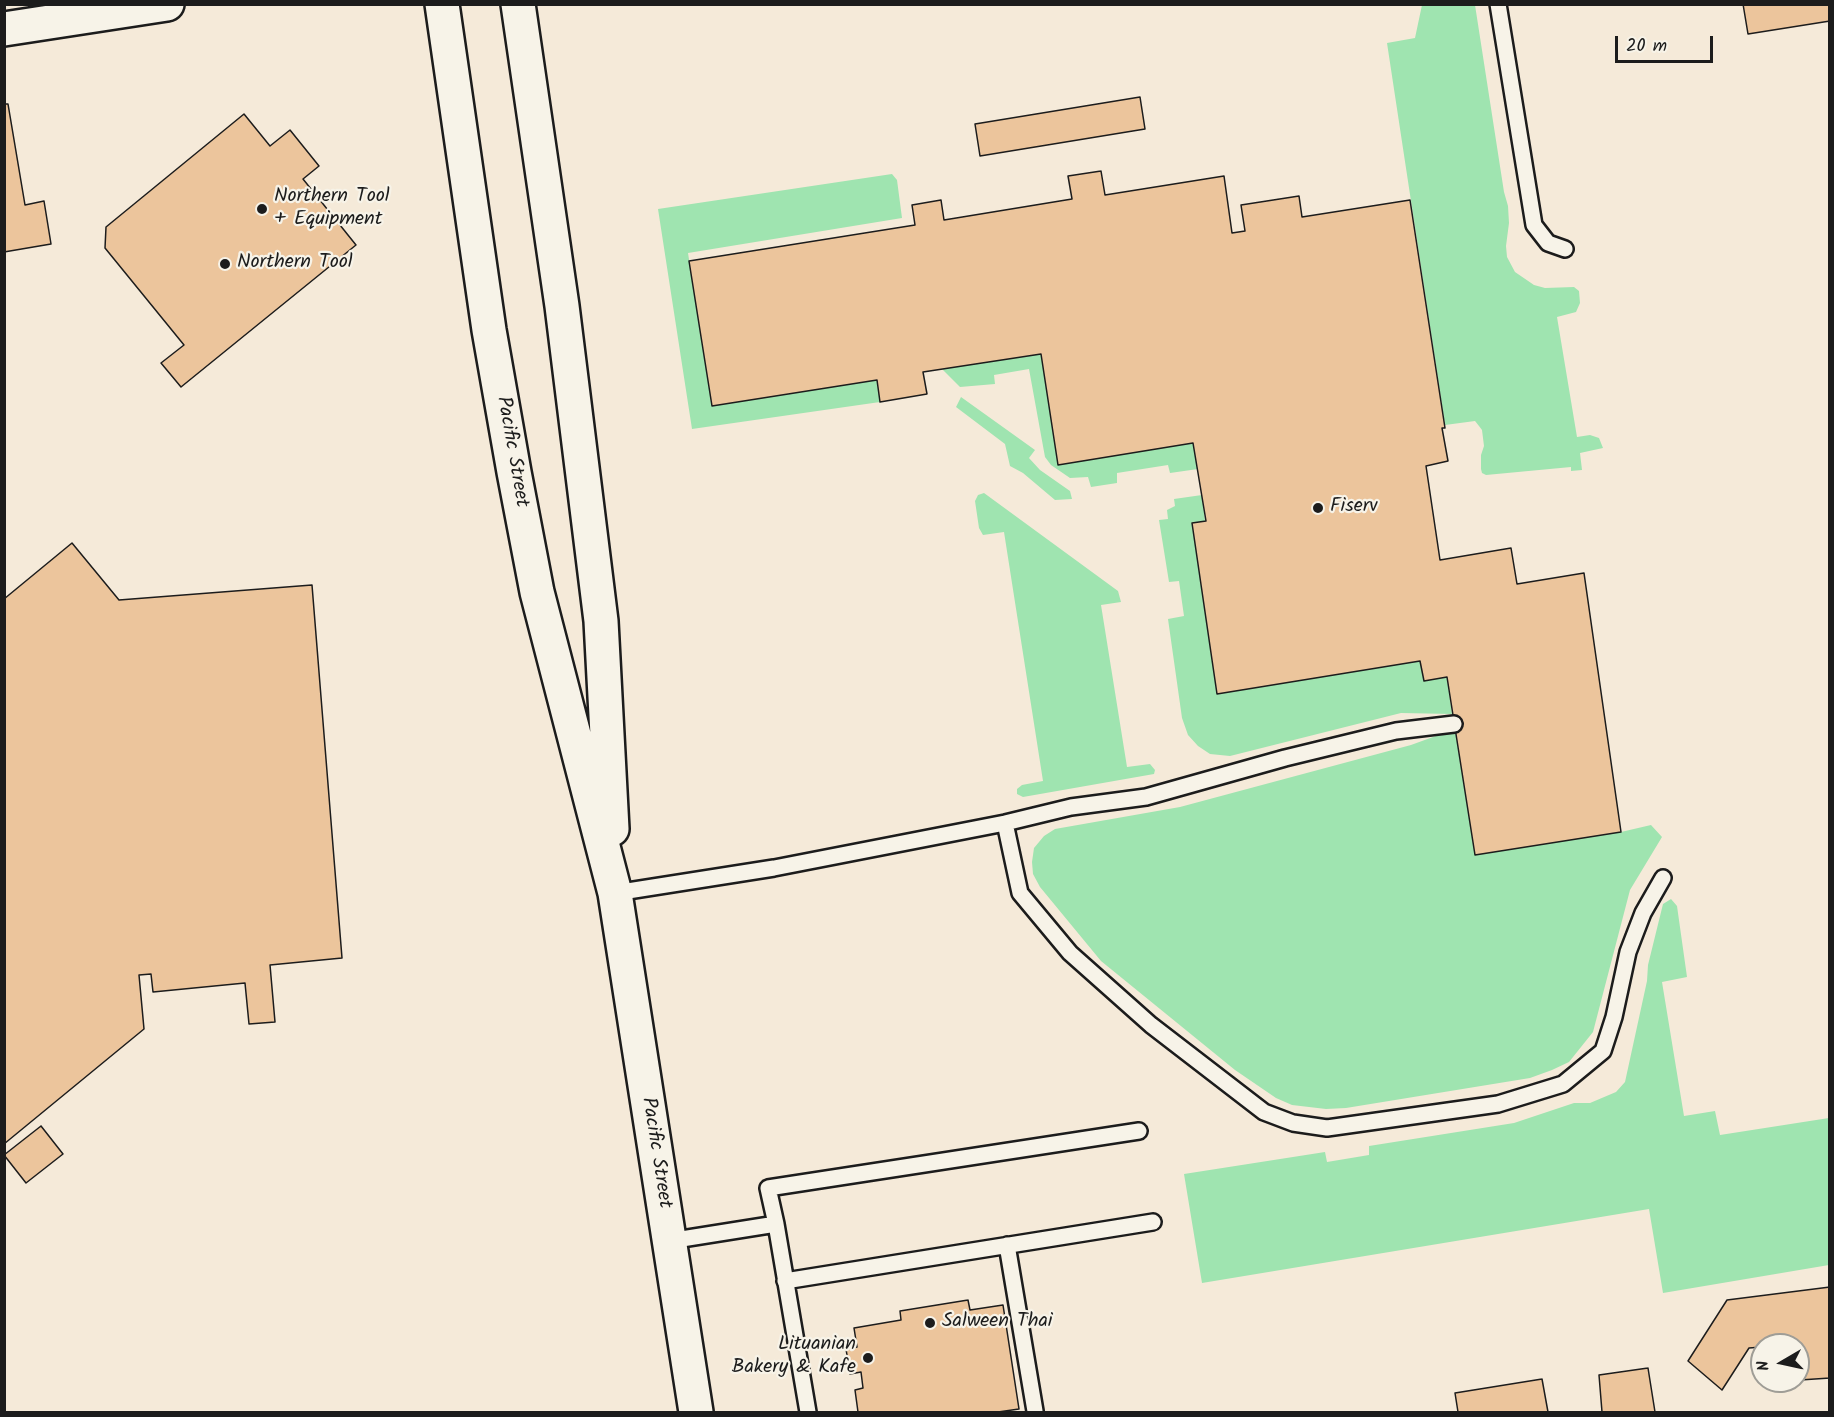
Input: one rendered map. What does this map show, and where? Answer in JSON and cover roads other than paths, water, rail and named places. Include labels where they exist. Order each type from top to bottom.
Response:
[{"type":"main road","points":[[4,29],[167,4]]},
{"type":"main road","name":"Pacific Street","points":[[442,4],[489,330],[515,480],[556,673],[615,893]]},
{"type":"main road","name":"Pacific Street","points":[[518,4],[562,306],[601,621],[615,893],[696,1413]]},
{"type":"lane","points":[[1498,4],[1534,225],[1548,243],[1565,249]]},
{"type":"lane","points":[[615,893],[774,868],[1005,823],[1071,807],[1146,797],[1285,758],[1396,731],[1454,724]]},
{"type":"lane","points":[[1005,823],[1020,892],[1070,953],[1151,1025],[1264,1112],[1293,1124],[1327,1128],[1498,1104],[1563,1084],[1603,1051],[1614,1017],[1628,952],[1643,913],[1663,878]]},
{"type":"lane","points":[[808,1413],[768,1188],[1139,1131]]},
{"type":"lane","points":[[785,1281],[1153,1222]]},
{"type":"lane","points":[[669,1241],[776,1224]]},
{"type":"lane","points":[[1007,1245],[1035,1411]]},
{"type":"place","name":"Northern Tool + Equipment","points":[[262,209]]},
{"type":"place","name":"Northern Tool","points":[[225,264]]},
{"type":"place","name":"Fiserv","points":[[1318,508]]},
{"type":"place","name":"Salween Thai","points":[[930,1323]]},
{"type":"place","name":"Lituanian Bakery & Kafe","points":[[868,1358]]}]
